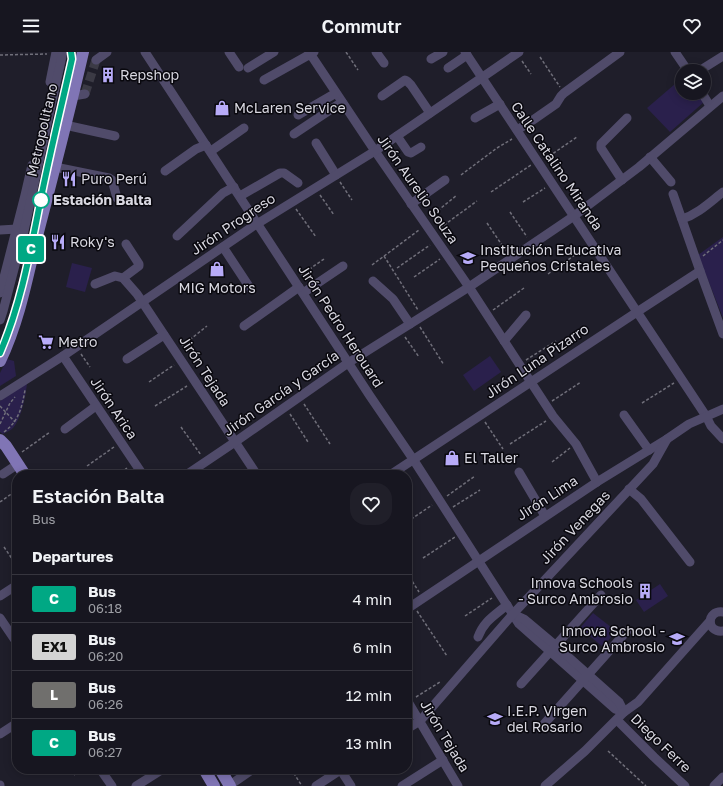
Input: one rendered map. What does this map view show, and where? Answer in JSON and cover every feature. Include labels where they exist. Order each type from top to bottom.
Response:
[{"type":"main road","points":[[0,361],[17,316],[83,52]]},
{"type":"main road","points":[[2,436],[6,446],[22,470]]},
{"type":"main road","points":[[207,774],[214,786]]},
{"type":"main road","points":[[223,774],[230,786]]},
{"type":"street","name":"Metropolitano","points":[[0,352],[12,320],[24,279],[48,163],[72,59],[71,52]]},
{"type":"street","points":[[94,52],[96,55],[96,60],[107,52]]},
{"type":"street","name":"Jirón Pedro Herouard","points":[[145,52],[348,363],[413,459],[519,624],[552,648],[586,678],[615,709],[624,712]]},
{"type":"street","points":[[229,52],[243,67],[274,52]]},
{"type":"street","points":[[376,52],[384,63]]},
{"type":"street","points":[[431,59],[443,52]]},
{"type":"street","points":[[518,132],[556,104],[564,93],[620,52]]},
{"type":"street","points":[[683,64],[677,55],[686,52]]},
{"type":"street","name":"Metropolitano","points":[[0,320],[22,238],[52,100],[59,53]]},
{"type":"street","points":[[0,293],[59,53]]},
{"type":"street","points":[[264,80],[311,53]]},
{"type":"street","name":"Jirón Aurelio Souza","points":[[311,53],[375,151],[469,287],[553,416],[576,444],[597,482]]},
{"type":"street","name":"Jirón Progreso","points":[[0,396],[63,356],[258,224],[375,151],[518,53]]},
{"type":"street","points":[[448,68],[466,54]]},
{"type":"street","name":"Calle Catalino Miranda","points":[[466,54],[681,378],[711,426],[723,439]]},
{"type":"street","points":[[711,64],[723,56]]},
{"type":"street","points":[[382,96],[405,80],[411,85],[430,113]]},
{"type":"street","points":[[298,115],[336,93]]},
{"type":"street","points":[[73,96],[85,94]]},
{"type":"street","name":"Jirón García y García","points":[[194,470],[348,363],[469,287],[574,216],[622,180],[723,96]]},
{"type":"street","points":[[706,100],[710,106]]},
{"type":"street","points":[[294,134],[342,102]]},
{"type":"street","points":[[475,118],[500,104]]},
{"type":"street","points":[[622,180],[601,148],[601,144],[627,118]]},
{"type":"street","points":[[65,125],[115,136]]},
{"type":"street","points":[[165,171],[196,149],[208,148],[244,128]]},
{"type":"street","points":[[397,136],[408,152],[411,153],[421,147]]},
{"type":"street","points":[[316,143],[336,175]]},
{"type":"street","points":[[650,157],[671,182]]},
{"type":"street","points":[[55,167],[109,178],[112,180],[116,198]]},
{"type":"street","points":[[240,196],[284,172],[298,183]]},
{"type":"street","points":[[411,204],[445,180]]},
{"type":"street","points":[[177,236],[223,193],[234,187]]},
{"type":"street","points":[[682,219],[703,208],[723,192]]},
{"type":"street","points":[[673,194],[722,329]]},
{"type":"street","points":[[0,230],[17,228]]},
{"type":"street","points":[[94,284],[115,276],[124,278],[138,268],[139,264],[126,244]]},
{"type":"street","points":[[223,247],[250,288]]},
{"type":"street","points":[[244,326],[299,286],[343,266]]},
{"type":"street","name":"Jirón Luna Pizarro","points":[[397,470],[700,271]]},
{"type":"street","name":"Jirón Tejada","points":[[124,278],[143,302],[254,470]]},
{"type":"street","points":[[372,281],[416,320]]},
{"type":"street","points":[[504,341],[526,315]]},
{"type":"street","points":[[127,359],[164,335]]},
{"type":"street","name":"Jirón Arica","points":[[63,356],[140,470]]},
{"type":"street","points":[[65,429],[96,406]]},
{"type":"street","name":"Jirón Lima","points":[[412,606],[597,482],[689,424],[723,409]]},
{"type":"street","points":[[624,416],[649,450]]},
{"type":"street","name":"Jirón Venegas","points":[[412,726],[420,721],[513,614],[653,464],[667,439]]},
{"type":"street","points":[[3,474],[16,461]]},
{"type":"street","points":[[519,472],[545,516]]},
{"type":"street","points":[[629,489],[641,499],[690,562]]},
{"type":"street","points":[[0,596],[12,588]]},
{"type":"street","points":[[521,684],[601,595]]},
{"type":"street","points":[[478,637],[486,622],[508,605]]},
{"type":"street","points":[[545,786],[585,751],[624,712],[638,702],[710,621],[714,613],[723,612]]},
{"type":"street","points":[[0,618],[12,636]]},
{"type":"street","points":[[710,621],[712,628],[718,631],[723,631]]},
{"type":"street","points":[[544,724],[627,631]]},
{"type":"street","name":"Jirón Tejada","points":[[412,708],[458,786]]},
{"type":"street","name":"Diego Ferre","points":[[617,720],[685,786]]},
{"type":"street","points":[[0,734],[12,726]]},
{"type":"street","points":[[402,786],[443,760]]},
{"type":"street","points":[[104,774],[112,786]]},
{"type":"street","points":[[136,786],[155,774]]},
{"type":"street","points":[[230,786],[246,774]]},
{"type":"street","points":[[316,786],[334,774]]},
{"type":"street","points":[[344,774],[351,786]]},
{"type":"street","points":[[714,786],[723,777]]},
{"type":"path","points":[[346,52],[358,70]]},
{"type":"path","points":[[0,55],[59,53]]},
{"type":"path","points":[[518,53],[531,74]]},
{"type":"path","points":[[540,57],[564,93]]},
{"type":"path","points":[[461,175],[518,132]]},
{"type":"path","points":[[491,192],[577,137]]},
{"type":"path","points":[[336,175],[352,200]]},
{"type":"path","points":[[523,202],[552,183]]},
{"type":"path","points":[[316,188],[334,215]]},
{"type":"path","points":[[372,265],[425,223],[457,195]]},
{"type":"path","points":[[397,268],[477,201]]},
{"type":"path","points":[[292,202],[316,238]]},
{"type":"path","points":[[510,212],[532,244]]},
{"type":"path","points":[[487,223],[510,259]]},
{"type":"path","points":[[700,258],[723,240]]},
{"type":"path","points":[[548,274],[592,243]]},
{"type":"path","points":[[414,277],[446,255]]},
{"type":"path","points":[[384,256],[416,320],[444,365]]},
{"type":"path","points":[[299,286],[324,259]]},
{"type":"path","points":[[487,315],[524,288]]},
{"type":"path","points":[[175,351],[207,326]]},
{"type":"path","points":[[400,330],[419,357]]},
{"type":"path","points":[[519,365],[556,341]]},
{"type":"path","points":[[76,347],[90,367]]},
{"type":"path","points":[[149,382],[181,360]]},
{"type":"path","points":[[642,403],[681,378]]},
{"type":"path","points":[[154,406],[194,380]]},
{"type":"path","points":[[546,405],[581,382]]},
{"type":"path","points":[[2,436],[15,422],[23,406],[26,386],[23,389]]},
{"type":"path","points":[[0,424],[10,403],[17,396]]},
{"type":"path","points":[[299,398],[330,444]]},
{"type":"path","points":[[0,406],[15,422]]},
{"type":"path","points":[[285,407],[308,442]]},
{"type":"path","points":[[481,415],[503,449]]},
{"type":"path","points":[[510,444],[553,416]]},
{"type":"path","points":[[181,427],[206,462]]},
{"type":"path","points":[[16,461],[50,432]]},
{"type":"path","points":[[87,466],[121,442]]},
{"type":"path","points":[[552,462],[576,444]]},
{"type":"path","points":[[124,470],[135,463]]},
{"type":"path","points":[[412,519],[476,476]]},
{"type":"path","points":[[446,511],[480,490]]},
{"type":"path","points":[[0,502],[12,494]]},
{"type":"path","points":[[422,558],[461,534]]},
{"type":"path","points":[[4,547],[12,559]]},
{"type":"path","points":[[412,580],[424,598]]},
{"type":"path","points":[[465,616],[500,593]]},
{"type":"path","points":[[412,610],[447,656]]},
{"type":"path","points":[[412,699],[440,682]]},
{"type":"path","points":[[608,751],[646,786]]},
{"type":"path","points":[[294,774],[302,786]]},
{"type":"shaded area","points":[[675,84],[675,100],[702,100],[704,102],[670,132],[647,108]]},
{"type":"shaded area","points":[[723,237],[723,318],[698,255]]},
{"type":"shaded area","points":[[72,263],[92,268],[85,292],[66,287]]},
{"type":"shaded area","points":[[490,356],[501,372],[474,391],[463,375]]},
{"type":"shaded area","points":[[7,359],[14,361],[16,376],[0,386],[0,373]]},
{"type":"shaded area","points":[[27,383],[18,420],[12,429],[3,434],[0,432],[0,401]]},
{"type":"shaded area","points":[[660,584],[668,596],[644,612],[636,600]]},
{"type":"shaded area","points":[[593,613],[616,631],[603,647],[580,628]]},
{"type":"tunnel","points":[[85,94],[96,60]]},
{"type":"bus line","name":"C","points":[[0,353],[12,320],[24,279],[48,163],[72,59],[71,52]]},
{"type":"place","name":"Repshop","points":[[108,75]]},
{"type":"place","name":"McLaren Service","points":[[222,108]]},
{"type":"place","name":"Puro Perú","points":[[69,179]]},
{"type":"place","name":"Estación Balta","points":[[41,200]]},
{"type":"place","name":"Roky's","points":[[58,242]]},
{"type":"place","name":"Institución Educativa Pequeños Cristales","points":[[468,258]]},
{"type":"place","name":"MIG Motors","points":[[217,269]]},
{"type":"place","name":"Metro","points":[[46,342]]},
{"type":"place","name":"El Taller","points":[[452,458]]},
{"type":"place","name":"Innova Schools - Surco Ambrosio","points":[[645,591]]},
{"type":"place","name":"Innova School - Surco Ambrosio","points":[[677,639]]},
{"type":"place","name":"I.E.P. Virgen del Rosario","points":[[495,719]]}]
